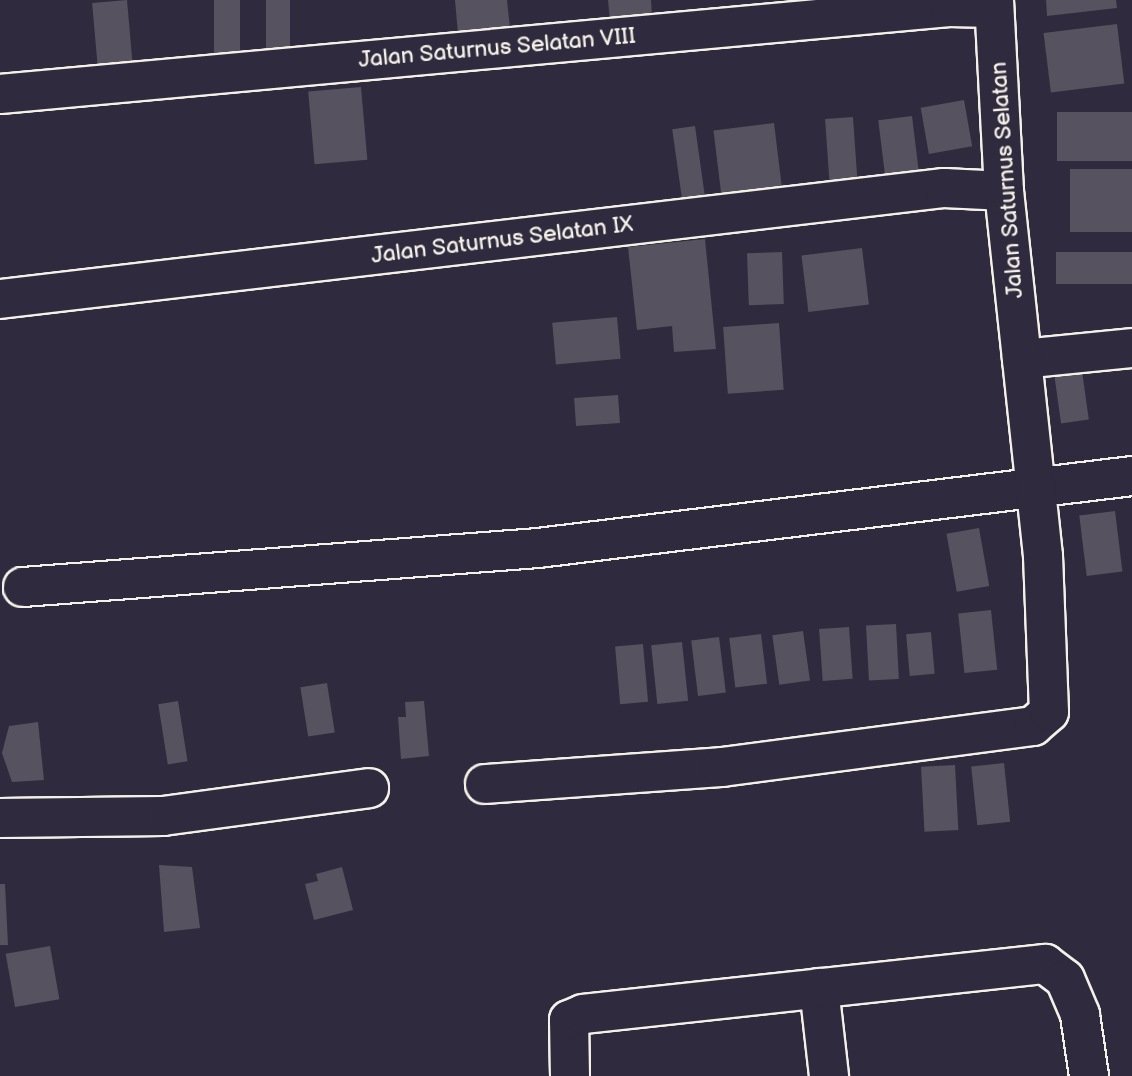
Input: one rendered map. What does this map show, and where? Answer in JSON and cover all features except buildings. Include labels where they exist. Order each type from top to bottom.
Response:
[{"type":"street","name":"Jalan Saturnus Selatan VIII","points":[[0,94],[994,4]]},
{"type":"street","name":"Jalan Saturnus Selatan","points":[[485,784],[722,766],[1042,722],[1049,712],[1035,483],[1004,191],[994,4]]},
{"type":"street","name":"Jalan Saturnus Selatan IX","points":[[0,299],[944,188],[1004,191]]},
{"type":"street","points":[[1022,359],[1132,348]]},
{"type":"street","points":[[23,587],[538,548],[1035,483],[1132,476]]},
{"type":"street","points":[[0,818],[163,816],[369,788]]},
{"type":"street","points":[[570,1076],[569,1020],[583,1014],[1045,964],[1065,979],[1080,1015],[1089,1076]]},
{"type":"street","points":[[819,988],[829,1076]]}]
